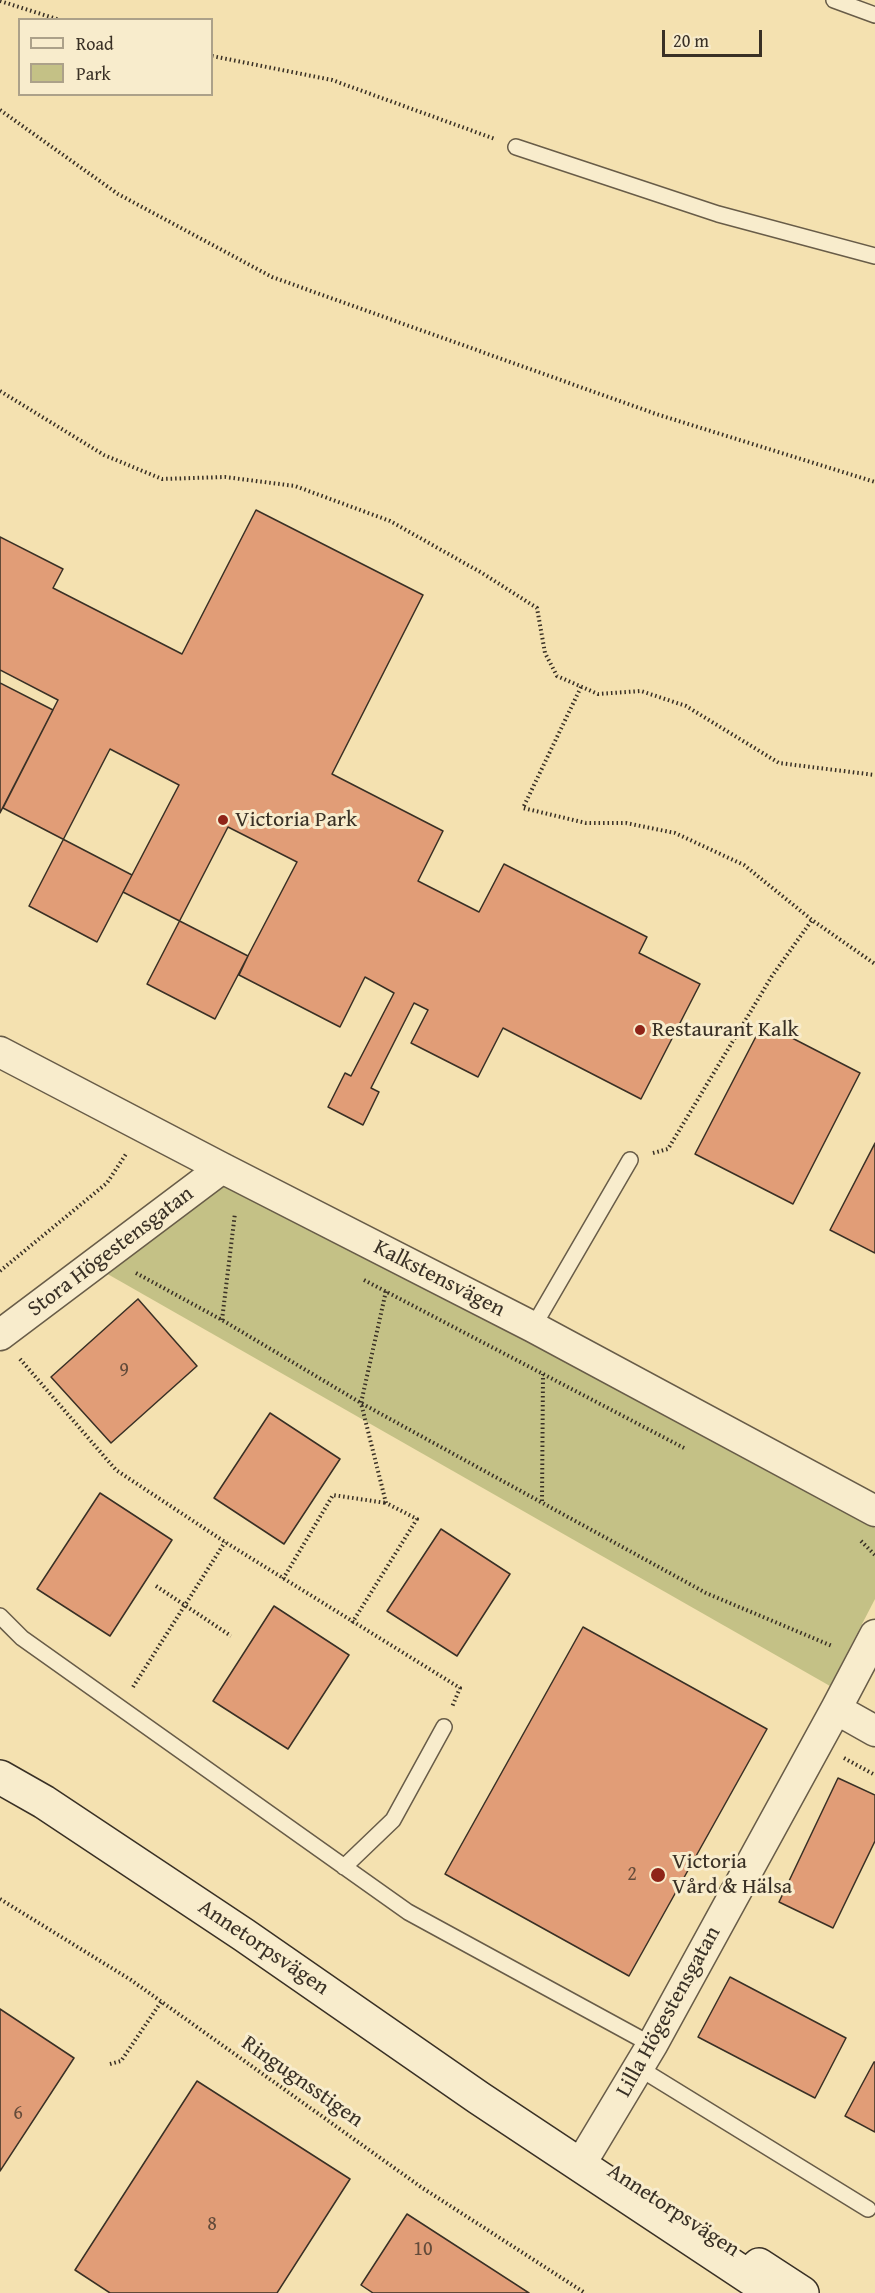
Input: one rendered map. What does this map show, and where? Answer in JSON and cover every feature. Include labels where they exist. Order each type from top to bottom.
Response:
[{"type":"main road","name":"Annetorpsvägen","points":[[0,1762],[44,1802]]},
{"type":"main road","name":"Annetorpsvägen","points":[[0,1778],[44,1802],[244,1935],[479,2098],[773,2293]]},
{"type":"main road","name":"Annetorpsvägen","points":[[479,2098],[586,2155],[802,2293]]},
{"type":"street","name":"Kalkstensvägen","points":[[0,1052],[533,1327],[875,1511]]},
{"type":"street","name":"Stora Högestensgatan","points":[[7,1344],[107,1257],[222,1168]]},
{"type":"street","points":[[869,1647],[836,1709],[875,1731]]},
{"type":"street","name":"Lilla Högestensgatan","points":[[586,2155],[645,2057],[836,1709]]},
{"type":"lane","points":[[834,0],[875,15]]},
{"type":"lane","points":[[516,147],[718,213],[875,256]]},
{"type":"lane","points":[[533,1327],[630,1160]]},
{"type":"lane","points":[[0,1616],[22,1638],[408,1912],[645,2057],[868,2209]]},
{"type":"lane","points":[[344,1867],[393,1820],[444,1727]]},
{"type":"path","points":[[0,1],[54,18]]},
{"type":"path","points":[[213,56],[332,80],[516,147]]},
{"type":"path","points":[[0,110],[118,194],[272,277],[656,414],[875,482]]},
{"type":"path","points":[[0,391],[104,455],[162,479],[225,477],[295,486],[390,521],[482,573],[537,608],[545,653],[556,676],[598,694],[641,691],[686,706],[779,763],[875,775]]},
{"type":"path","points":[[581,687],[523,808],[586,823],[626,823],[675,833],[744,865],[812,920],[875,964]]},
{"type":"path","points":[[630,1160],[668,1149],[772,976],[812,920]]},
{"type":"path","points":[[0,1270],[107,1183],[128,1151],[141,1125]]},
{"type":"path","points":[[193,1190],[245,1218]]},
{"type":"path","points":[[222,1320],[235,1213]]},
{"type":"path","points":[[107,1257],[222,1320],[361,1403],[706,1593],[869,1647]]},
{"type":"path","points":[[356,1276],[691,1452]]},
{"type":"path","points":[[386,1292],[361,1403],[386,1503]]},
{"type":"path","points":[[7,1344],[116,1470],[352,1623],[460,1688],[444,1727]]},
{"type":"path","points":[[542,1501],[543,1374]]},
{"type":"path","points":[[283,1579],[333,1495],[386,1503],[417,1519],[352,1623]]},
{"type":"path","points":[[861,1541],[875,1555]]},
{"type":"path","points":[[120,1708],[225,1542]]},
{"type":"path","points":[[156,1586],[231,1636]]},
{"type":"path","name":"Ringugnsstigen","points":[[0,1899],[131,1980],[421,2187],[585,2293]]},
{"type":"path","points":[[110,2064],[121,2061],[161,2002]]},
{"type":"green space","points":[[223,1184],[526,1337],[875,1528],[875,1599],[830,1686],[104,1272]]},
{"type":"building","name":"Victoria Park","points":[[256,510],[423,595],[332,774],[443,831],[418,881],[479,912],[504,864],[647,937],[639,953],[700,984],[641,1099],[503,1028],[478,1077],[411,1043],[428,1010],[414,1003],[371,1088],[379,1092],[363,1125],[328,1107],[345,1073],[351,1076],[394,993],[365,977],[340,1027],[239,975],[248,956],[123,892],[132,875],[3,808],[53,710],[0,683],[0,537],[63,569],[53,588],[182,654]]},
{"type":"building","points":[[0,670],[58,700],[0,813]]},
{"type":"building","points":[[110,749],[179,785],[97,942],[29,906]]},
{"type":"building","points":[[228,827],[297,862],[215,1019],[147,984]]},
{"type":"building","points":[[763,1023],[860,1073],[793,1204],[695,1154]]},
{"type":"building","points":[[875,1143],[875,1253],[830,1230]]},
{"type":"building","points":[[138,1299],[197,1366],[111,1443],[51,1377]]},
{"type":"building","points":[[270,1413],[340,1459],[284,1544],[214,1498]]},
{"type":"building","points":[[100,1493],[172,1540],[110,1636],[37,1589]]},
{"type":"building","points":[[441,1529],[510,1574],[457,1656],[387,1611]]},
{"type":"building","points":[[274,1606],[349,1655],[288,1749],[213,1701]]},
{"type":"building","points":[[583,1627],[767,1729],[629,1976],[445,1874]]},
{"type":"building","points":[[838,1778],[875,1795],[875,1841],[833,1928],[779,1902]]},
{"type":"building","points":[[730,1977],[846,2038],[815,2098],[698,2037]]},
{"type":"building","points":[[0,2009],[74,2058],[0,2171]]},
{"type":"building","points":[[875,2062],[875,2132],[845,2116]]},
{"type":"building","points":[[197,2081],[350,2179],[277,2293],[110,2293],[75,2270]]},
{"type":"building","points":[[407,2214],[529,2293],[373,2293],[361,2285]]},
{"type":"place","name":"Victoria Park","points":[[223,820]]},
{"type":"place","name":"Restaurant Kalk","points":[[640,1030]]},
{"type":"place","name":"Victoria Vård & Hälsa","points":[[658,1875]]}]
